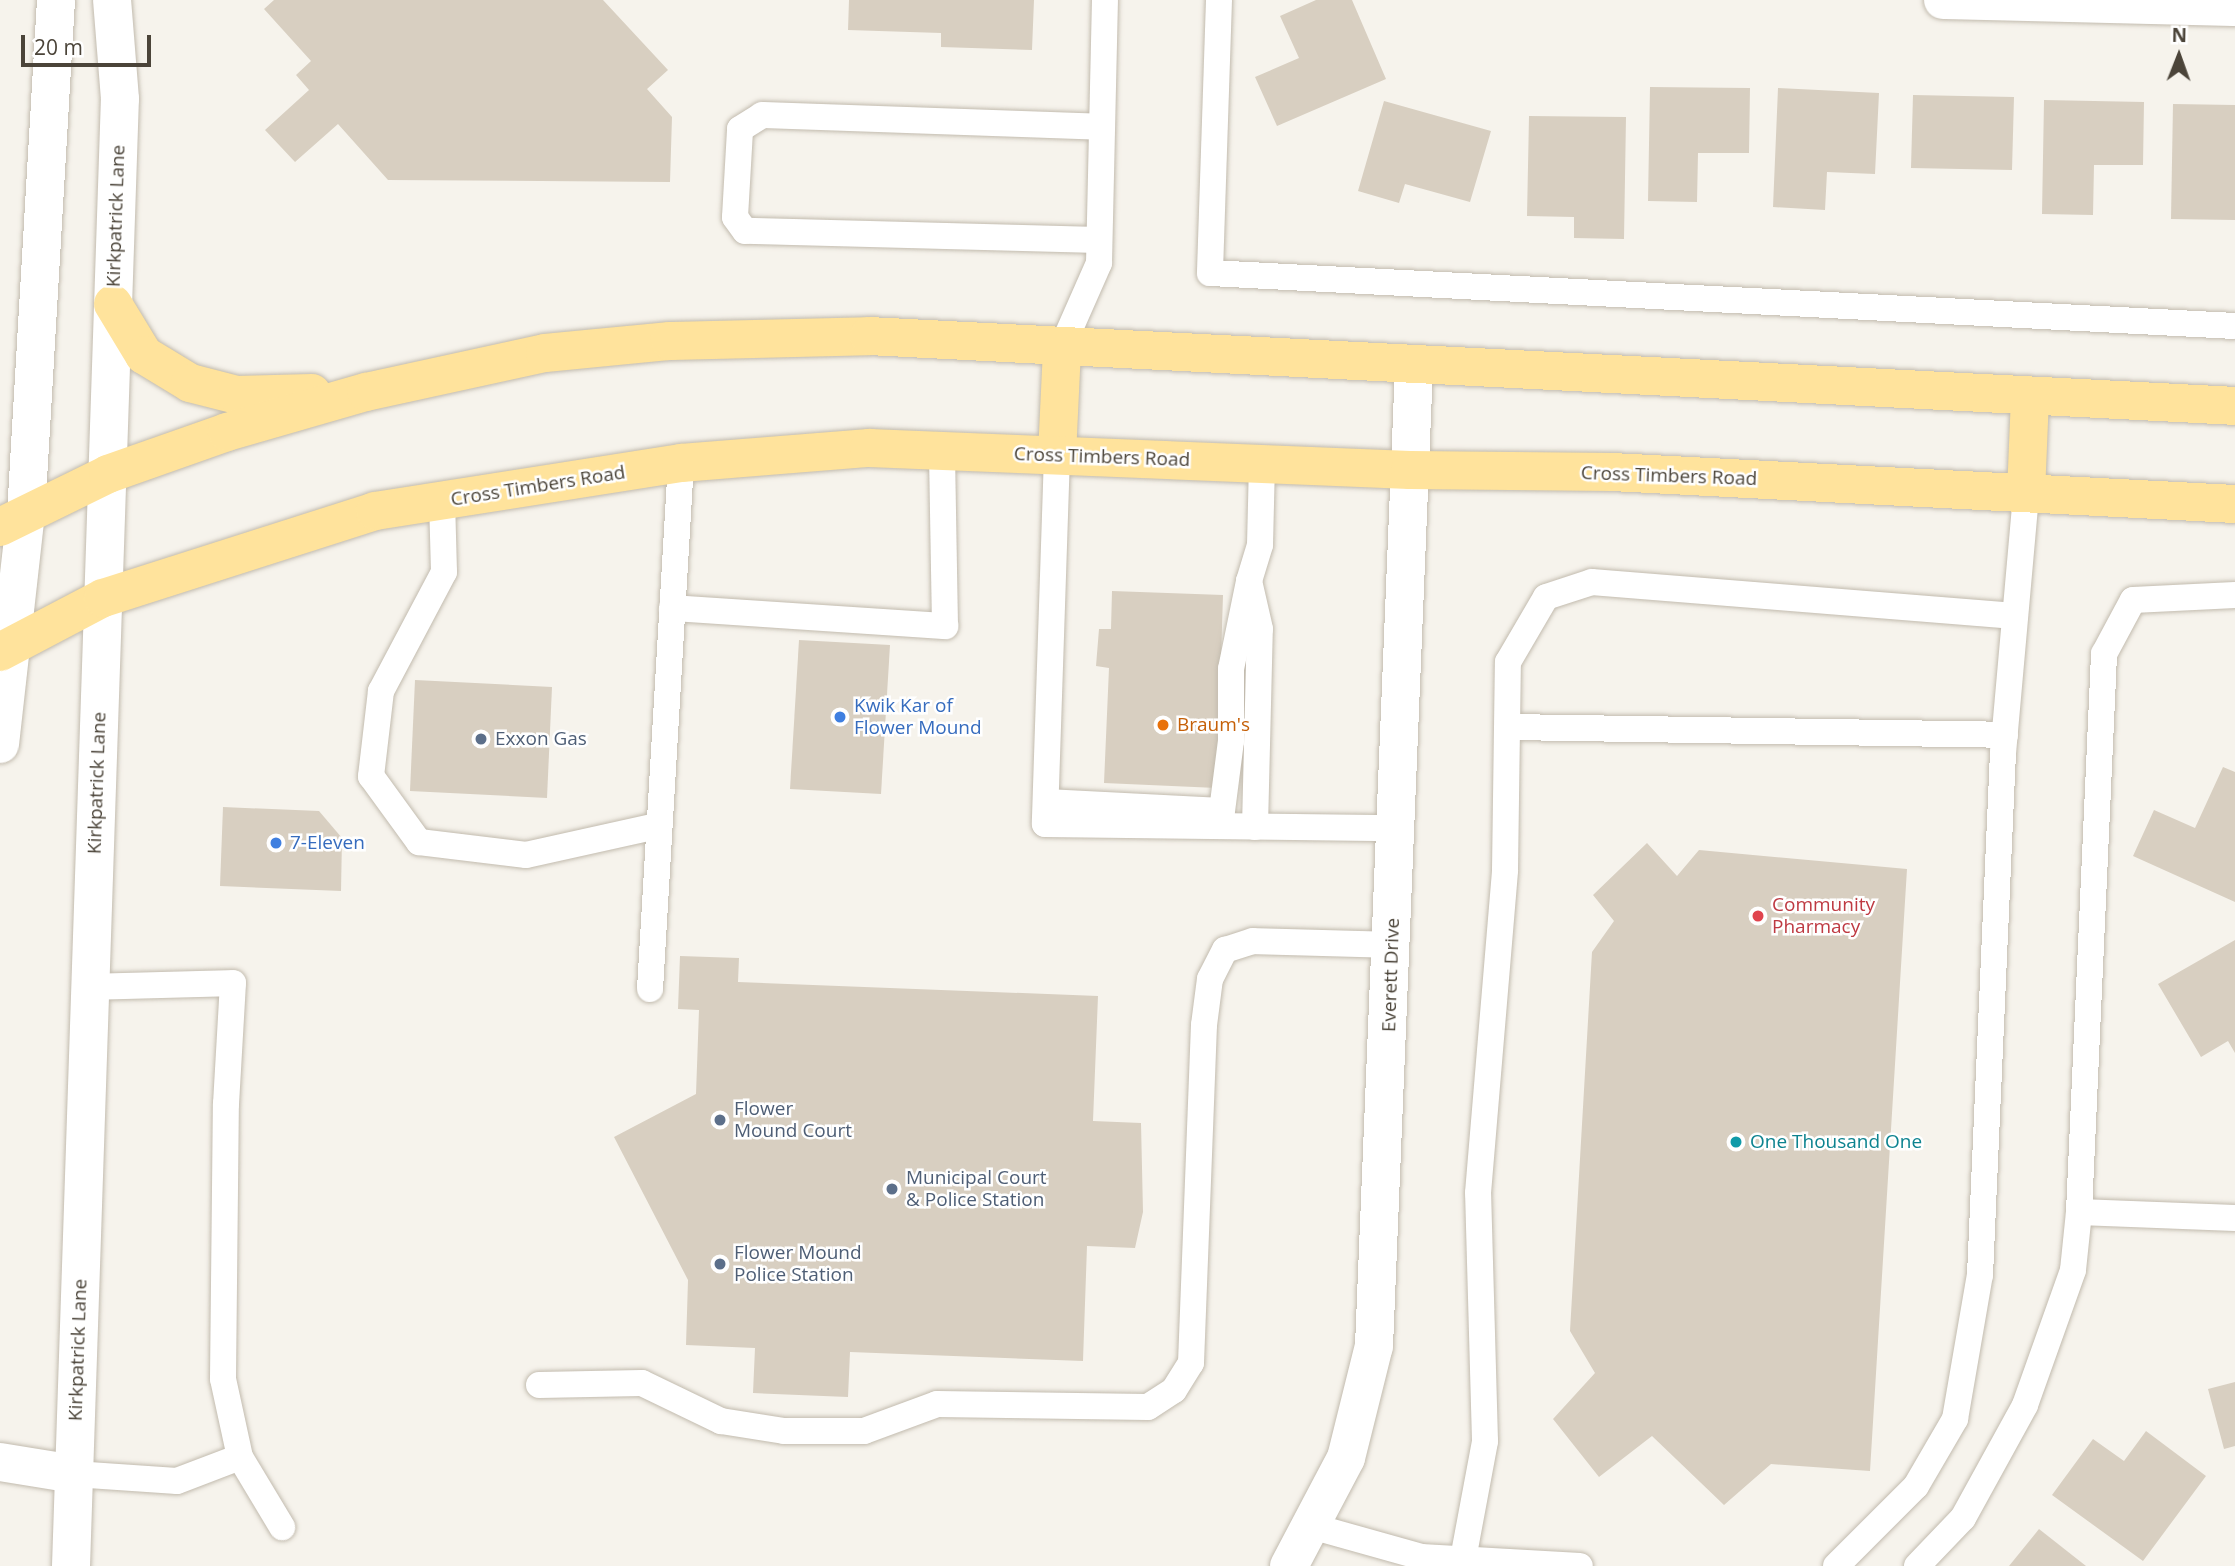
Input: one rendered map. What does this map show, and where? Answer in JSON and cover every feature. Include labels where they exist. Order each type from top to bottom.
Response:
[{"type":"main road","points":[[113,304],[144,355],[190,383],[237,395],[366,392]]},
{"type":"main road","points":[[13,520],[108,474],[227,432],[366,392],[545,353],[670,341],[869,336],[2235,406]]},
{"type":"main road","points":[[1057,456],[1062,346]]},
{"type":"main road","points":[[2026,493],[2030,396]]},
{"type":"main road","name":"Cross Timbers Road","points":[[6,649],[103,598],[375,511],[681,463],[869,448],[1410,470],[1612,472],[2235,504]]},
{"type":"street","points":[[0,744],[13,520],[56,0]]},
{"type":"street","name":"Kirkpatrick Lane","points":[[71,1566],[120,99],[112,0]]},
{"type":"street","points":[[1943,0],[2235,7]]},
{"type":"street","name":"Everett Drive","points":[[1289,1566],[1346,1458],[1374,1346],[1414,366]]},
{"type":"street","points":[[0,1462],[74,1474]]},
{"type":"lane","points":[[1062,346],[1099,263],[1105,0]]},
{"type":"lane","points":[[1219,0],[1210,273],[2235,326]]},
{"type":"lane","points":[[1099,240],[745,231],[735,217],[740,129],[762,115],[1102,127]]},
{"type":"lane","points":[[672,608],[946,626],[943,451]]},
{"type":"lane","points":[[1057,456],[1045,824],[1397,828]]},
{"type":"lane","points":[[650,989],[657,826],[681,463]]},
{"type":"lane","points":[[1046,802],[1222,811],[1231,741],[1231,669],[1249,581],[1260,545],[1262,463]]},
{"type":"lane","points":[[1836,1566],[1916,1486],[1955,1419],[1980,1275],[2005,735],[2026,493]]},
{"type":"lane","points":[[442,500],[444,572],[381,691],[371,776],[419,842],[526,855],[657,826]]},
{"type":"lane","points":[[1249,581],[1260,629],[1255,827]]},
{"type":"lane","points":[[1463,1559],[1485,1441],[1478,1193],[1505,870],[1508,662],[1546,597],[1592,582],[2015,616]]},
{"type":"lane","points":[[1917,1566],[1963,1518],[2025,1405],[2073,1270],[2079,1212],[2104,654],[2133,600],[2235,595]]},
{"type":"lane","points":[[1507,727],[2005,735]]},
{"type":"lane","points":[[539,1385],[642,1383],[721,1421],[784,1431],[864,1431],[937,1404],[1148,1407],[1174,1390],[1191,1363],[1204,1025],[1210,979],[1225,950],[1253,941],[1392,945]]},
{"type":"lane","points":[[90,987],[233,983],[226,1104],[223,1379],[240,1457],[282,1527]]},
{"type":"lane","points":[[2079,1212],[2235,1218]]},
{"type":"lane","points":[[74,1474],[177,1481],[240,1457]]},
{"type":"lane","points":[[1311,1526],[1421,1557],[1580,1566]]},
{"type":"building","points":[[274,0],[603,0],[668,70],[647,89],[672,117],[670,182],[388,180],[338,124],[295,162],[265,130],[309,90],[296,75],[311,61],[264,9]]},
{"type":"building","points":[[849,0],[1034,0],[1032,50],[941,47],[941,33],[848,30]]},
{"type":"building","points":[[1316,0],[1352,0],[1386,79],[1277,126],[1255,77],[1299,58],[1280,16]]},
{"type":"building","points":[[1650,87],[1750,88],[1749,153],[1698,153],[1697,202],[1648,201]]},
{"type":"building","points":[[1778,88],[1879,93],[1875,174],[1827,172],[1825,210],[1773,207]]},
{"type":"building","points":[[1913,95],[2014,97],[2012,170],[1911,168]]},
{"type":"building","points":[[2044,100],[2144,102],[2143,165],[2094,165],[2093,215],[2042,214]]},
{"type":"building","points":[[1384,101],[1491,131],[1470,202],[1405,184],[1399,203],[1358,191]]},
{"type":"building","points":[[2173,104],[2235,105],[2235,220],[2171,219]]},
{"type":"building","points":[[1529,116],[1626,117],[1624,239],[1574,238],[1574,217],[1527,216]]},
{"type":"building","name":"Braum's","points":[[1112,591],[1223,595],[1217,788],[1104,783],[1109,668],[1096,666],[1099,629],[1111,629]]},
{"type":"building","name":"Kwik Kar of Flower Mound","points":[[799,640],[890,645],[881,794],[790,789]]},
{"type":"building","name":"Exxon Gas","points":[[415,680],[552,687],[547,798],[410,791]]},
{"type":"building","points":[[2223,767],[2235,772],[2235,902],[2133,856],[2154,810],[2195,828]]},
{"type":"building","points":[[223,807],[319,811],[342,838],[341,891],[220,886]]},
{"type":"building","name":"One Thousand One","points":[[1647,843],[1677,876],[1699,850],[1907,869],[1870,1471],[1771,1464],[1724,1505],[1652,1436],[1599,1477],[1553,1419],[1595,1373],[1570,1331],[1592,952],[1614,921],[1593,895]]},
{"type":"building","points":[[2235,940],[2235,1053],[2228,1041],[2201,1057],[2158,984]]},
{"type":"building","name":"Municipal Court & Police Station","points":[[680,956],[739,958],[738,982],[1098,996],[1093,1121],[1141,1123],[1143,1212],[1135,1248],[1087,1246],[1083,1361],[850,1352],[848,1397],[753,1393],[755,1348],[686,1345],[688,1280],[614,1137],[696,1094],[699,1010],[678,1009]]},
{"type":"building","points":[[2235,1382],[2235,1446],[2224,1449],[2208,1389]]},
{"type":"building","points":[[2146,1431],[2206,1476],[2143,1561],[2052,1495],[2093,1439],[2124,1461]]},
{"type":"building","points":[[2039,1529],[2086,1566],[2009,1566]]},
{"type":"place","name":"Kwik Kar of Flower Mound","points":[[840,717]]},
{"type":"place","name":"Braum's","points":[[1163,725]]},
{"type":"place","name":"Exxon Gas","points":[[481,739]]},
{"type":"place","name":"7-Eleven","points":[[276,843]]},
{"type":"place","name":"Community Pharmacy","points":[[1758,916]]},
{"type":"place","name":"Flower Mound Court","points":[[720,1120]]},
{"type":"place","name":"One Thousand One","points":[[1736,1142]]},
{"type":"place","name":"Municipal Court & Police Station","points":[[892,1189]]},
{"type":"place","name":"Flower Mound Police Station","points":[[720,1264]]}]
